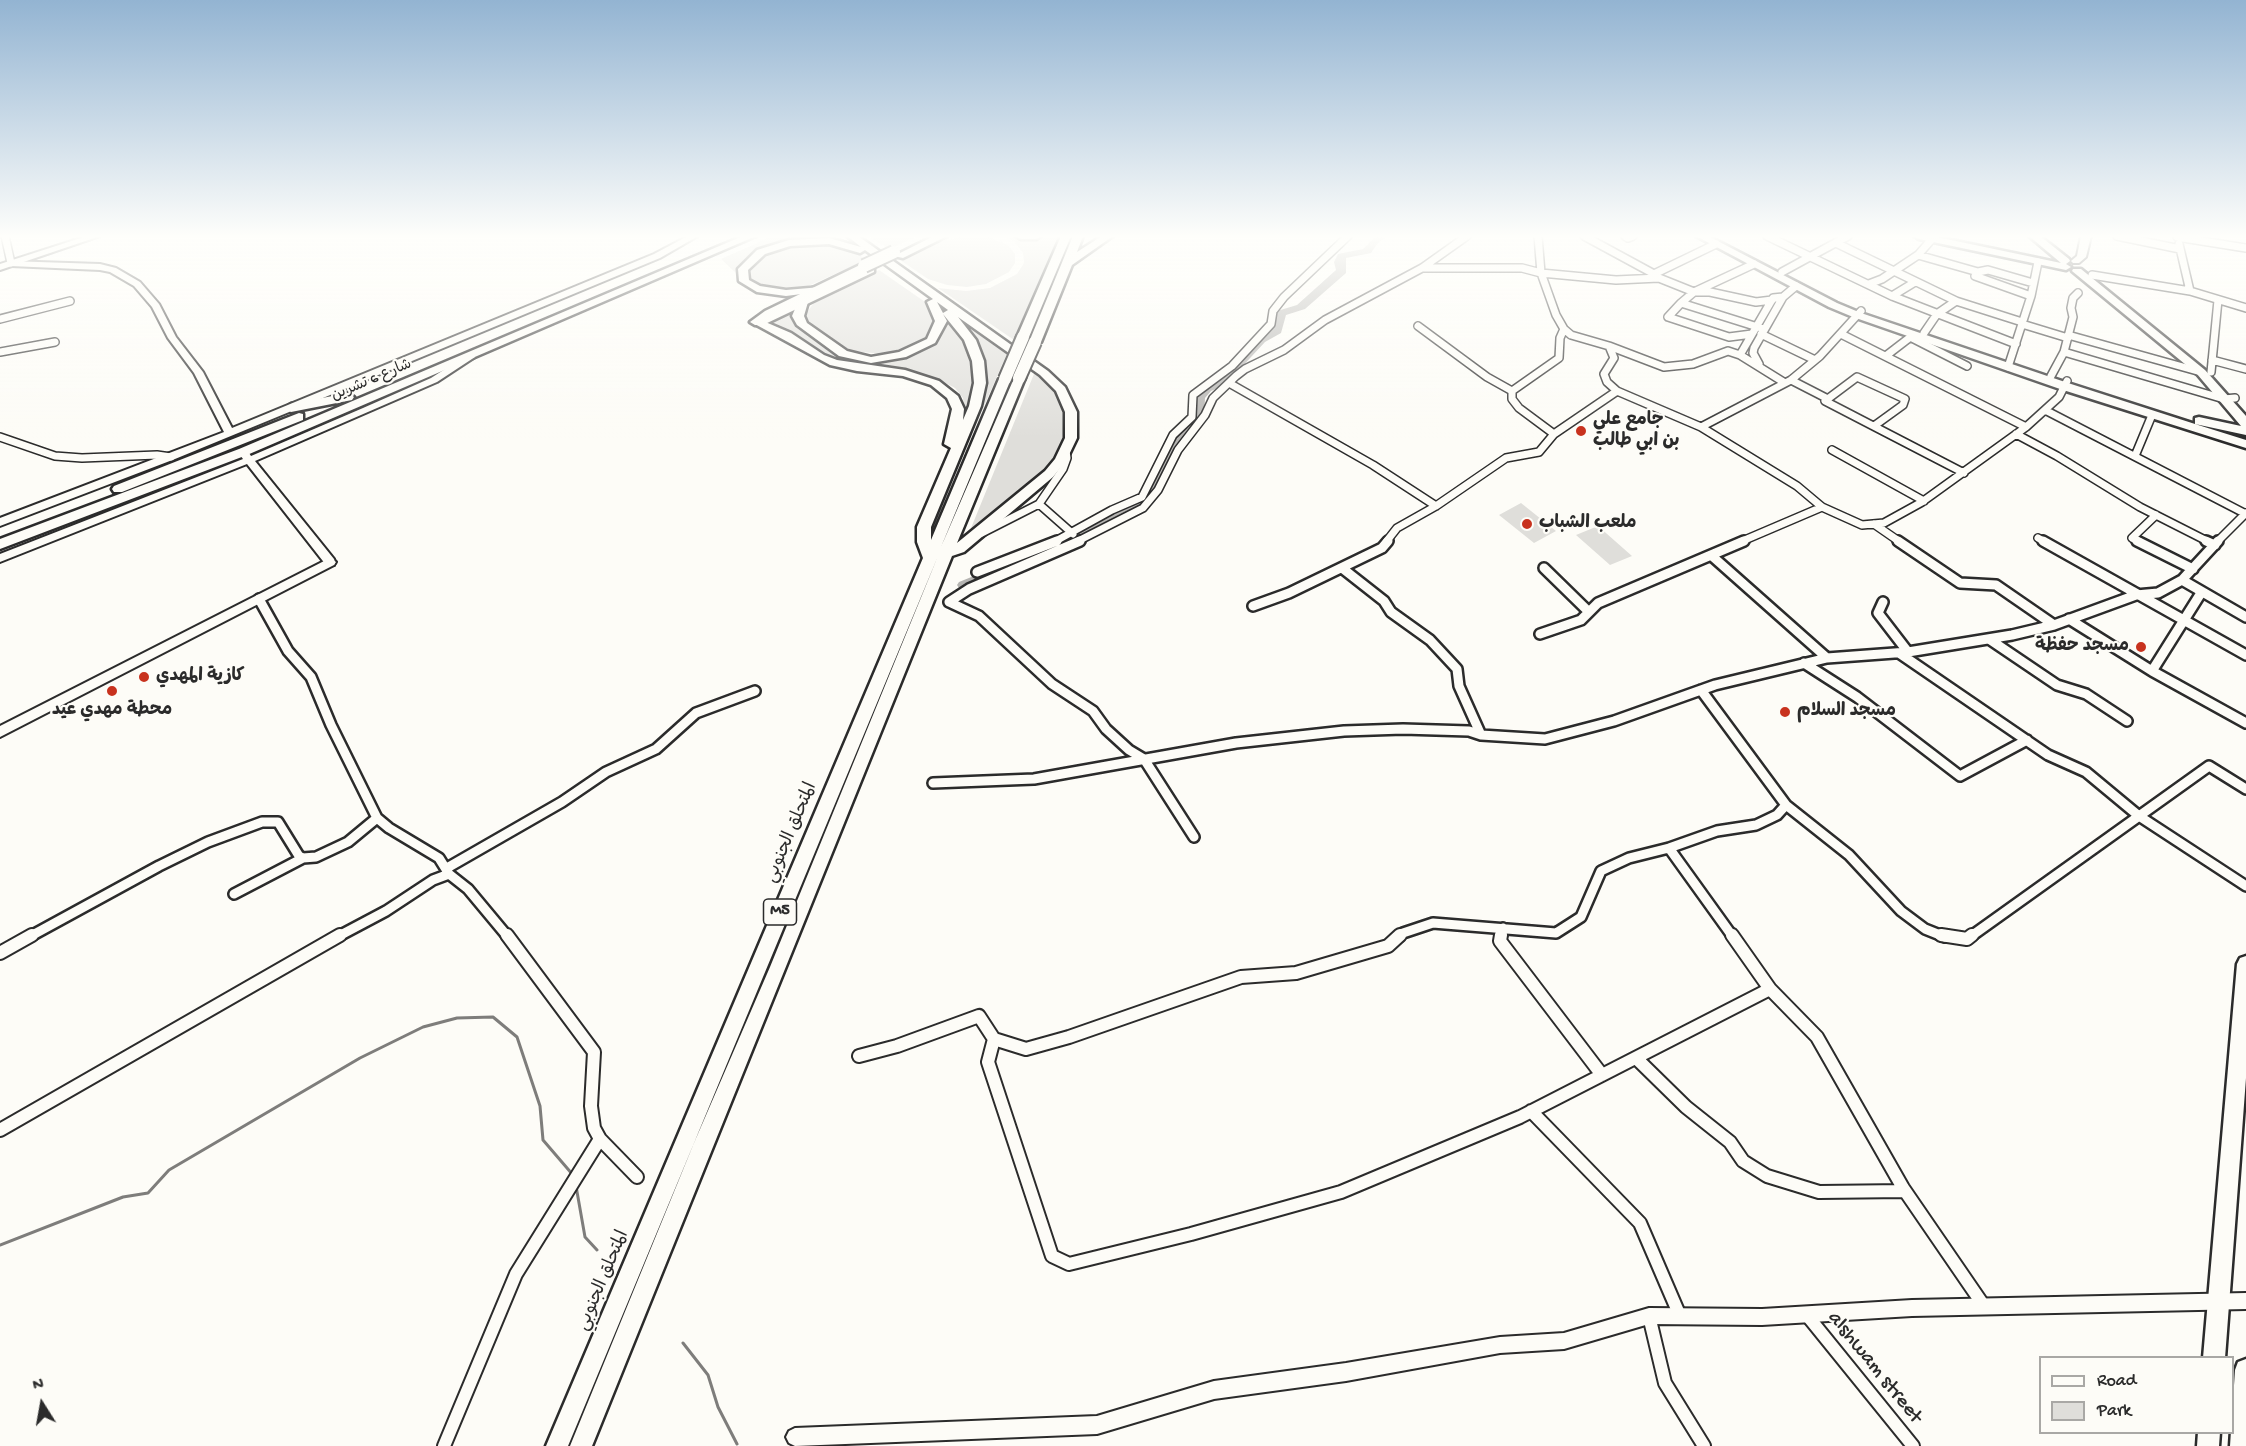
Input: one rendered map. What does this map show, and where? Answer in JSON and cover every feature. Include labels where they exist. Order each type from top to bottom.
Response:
[{"type":"main road","name":"شارع 6 تشرين","points":[[0,534],[348,397],[570,303]]},
{"type":"main road","name":"شارع 6 تشرين","points":[[0,544],[246,456],[593,303]]},
{"type":"main road","points":[[789,303],[756,320],[787,335],[820,357],[834,363],[913,375],[935,382],[946,390],[955,402],[958,414],[946,459],[944,479]]},
{"type":"main road","points":[[759,323],[800,303]]},
{"type":"main road","points":[[802,303],[798,316],[803,325],[838,352],[854,358],[872,360],[902,355],[930,341],[936,334],[941,321],[933,303]]},
{"type":"main road","points":[[934,303],[955,319],[966,333],[975,350],[980,372],[975,406],[924,527],[924,542],[936,554],[960,549],[1040,483],[1066,451],[1072,429],[1071,412],[1064,396],[1050,378],[946,303]]},
{"type":"main road","name":"المتحلق الجنوبي","points":[[1029,339],[1042,303]]},
{"type":"main road","name":"المتحلق الجنوبي","points":[[557,1446],[936,554],[1029,339],[1047,303]]},
{"type":"main road","points":[[1837,303],[1916,335],[2058,381],[2175,416],[2246,431]]},
{"type":"main road","points":[[1842,303],[1859,313]]},
{"type":"main road","points":[[2124,303],[2208,368],[2246,424]]},
{"type":"main road","points":[[2058,381],[2152,415],[2246,444]]},
{"type":"main road","points":[[291,408],[348,397]]},
{"type":"main road","points":[[2229,399],[2246,408]]},
{"type":"main road","points":[[2222,425],[2229,399]]},
{"type":"main road","points":[[167,470],[206,443]]},
{"type":"main road","name":"المتحلق الجنوبي","points":[[581,1446],[704,1143],[779,967],[936,554]]},
{"type":"main road","points":[[0,732],[330,562]]},
{"type":"main road","points":[[2214,1356],[2246,964]]},
{"type":"main road","points":[[2241,1446],[2246,1370]]},
{"type":"street","points":[[0,319],[60,303]]},
{"type":"street","points":[[154,303],[172,338],[198,372],[231,433]]},
{"type":"street","points":[[0,522],[231,433],[543,303]]},
{"type":"street","points":[[977,572],[1040,549],[1142,497],[1173,435],[1192,417],[1193,394],[1232,366],[1271,324],[1273,311],[1279,303]]},
{"type":"street","points":[[1194,837],[1144,759],[1129,750],[1106,729],[1093,711],[1052,684],[980,616],[949,602],[969,589],[1125,519],[1152,500],[1178,450],[1205,415],[1213,398],[1245,369],[1284,350],[1325,320],[1355,303]]},
{"type":"street","points":[[1552,303],[1564,329],[1571,335],[1672,367],[1693,364],[1728,351],[1740,355],[1788,382],[1828,399]]},
{"type":"street","points":[[1681,303],[1668,316],[1729,337],[1752,334]]},
{"type":"street","points":[[1682,303],[1756,327],[1815,360]]},
{"type":"street","points":[[1740,355],[1770,303]]},
{"type":"street","points":[[1760,366],[1753,353],[1778,303]]},
{"type":"street","points":[[1911,303],[2016,344]]},
{"type":"street","points":[[1887,355],[1916,335],[1937,314],[1952,303]]},
{"type":"street","points":[[1963,303],[2068,337],[2208,368],[2246,369]]},
{"type":"street","points":[[2009,365],[2029,303]]},
{"type":"street","points":[[2054,400],[2052,395],[2058,381],[2073,317],[2072,303]]},
{"type":"street","points":[[2208,368],[2217,303]]},
{"type":"street","points":[[2230,303],[2246,308]]},
{"type":"street","points":[[1701,427],[1788,382],[1815,360],[1859,313]]},
{"type":"street","points":[[1418,326],[1487,376],[1512,391]]},
{"type":"street","points":[[1512,391],[1559,358],[1560,338],[1564,329]]},
{"type":"street","points":[[1841,334],[1887,355],[2026,427]]},
{"type":"street","points":[[1916,335],[1967,366]]},
{"type":"street","points":[[0,352],[55,342]]},
{"type":"street","points":[[1608,346],[1614,358],[1604,374],[1607,382],[1617,392],[1701,427],[1797,486],[1822,507],[1862,525],[1884,523],[1924,501],[1964,473],[2026,427],[2059,397],[2058,381]]},
{"type":"street","points":[[2064,352],[2229,399]]},
{"type":"street","points":[[1232,366],[1245,369]]},
{"type":"street","points":[[1874,426],[1903,405],[1905,399],[1857,377],[1825,401],[1964,473]]},
{"type":"street","points":[[1229,383],[1373,465],[1436,506]]},
{"type":"street","points":[[1512,391],[1512,399],[1519,408],[1554,434]]},
{"type":"street","points":[[1253,606],[1289,593],[1382,548],[1397,528],[1436,506],[1506,458],[1539,452],[1554,434],[1617,392]]},
{"type":"street","points":[[933,783],[1034,779],[1236,743],[1344,731],[1403,729],[1469,731],[1480,735],[1545,739],[1614,721],[1701,690],[1804,663],[1827,658],[1904,652],[1989,639],[2054,625],[2136,595],[2158,593],[2182,580],[2245,513],[2045,410]]},
{"type":"street","points":[[2135,456],[2152,415]]},
{"type":"street","points":[[2016,434],[2156,515],[2215,545]]},
{"type":"street","points":[[0,437],[55,456],[82,459],[157,455],[171,457]]},
{"type":"street","points":[[1832,450],[1924,501]]},
{"type":"street","points":[[976,534],[1039,504],[1064,469],[1066,451]]},
{"type":"street","points":[[0,558],[246,456],[330,562]]},
{"type":"street","points":[[1039,504],[1082,540]]},
{"type":"street","points":[[1540,634],[1581,620],[1598,603],[1822,507]]},
{"type":"street","points":[[2156,515],[2132,538],[2193,569]]},
{"type":"street","points":[[1874,524],[1960,583],[1996,585],[2054,625]]},
{"type":"street","points":[[2038,538],[2246,655]]},
{"type":"street","points":[[1712,556],[1827,658]]},
{"type":"street","points":[[1342,568],[1384,601],[1391,612],[1430,640],[1457,669],[1459,686],[1480,735]]},
{"type":"street","points":[[1544,568],[1590,612]]},
{"type":"street","points":[[2182,580],[2246,617]]},
{"type":"street","points":[[2152,671],[2201,593]]},
{"type":"street","points":[[260,599],[288,651],[311,677],[331,725],[377,818],[389,828],[439,858],[448,871],[468,889],[516,946],[594,1052],[591,1119],[600,1139],[637,1177]]},
{"type":"street","points":[[1883,602],[1878,613],[1904,652],[2048,755],[2086,772],[2139,816],[2246,886]]},
{"type":"street","points":[[2069,619],[2152,671],[2246,723]]},
{"type":"street","points":[[1989,639],[2057,685],[2086,694],[2127,721]]},
{"type":"street","points":[[1804,663],[1857,697],[1960,776],[2027,740]]},
{"type":"street","points":[[1701,690],[1786,805],[1849,855],[1901,910],[1925,929],[1948,938],[1967,939],[2209,766],[2246,789]]},
{"type":"street","points":[[0,1130],[316,948],[386,911],[562,802],[606,772],[656,749],[696,712],[755,691]]},
{"type":"street","points":[[860,1056],[897,1046],[979,1016],[994,1039],[1026,1049],[1069,1037],[1241,977],[1296,973],[1388,946],[1403,933],[1433,923],[1556,933],[1581,917],[1601,871],[1629,858],[1669,848],[1717,831],[1756,825],[1777,815],[1786,805]]},
{"type":"street","points":[[234,894],[303,858],[316,857],[348,842],[377,818]]},
{"type":"street","points":[[0,953],[159,866],[208,842],[262,822],[278,822],[299,856],[303,858]]},
{"type":"street","points":[[1669,848],[1770,989],[1817,1037],[1905,1191],[1984,1306]]},
{"type":"street","points":[[1503,928],[1500,941],[1602,1075]]},
{"type":"street","points":[[994,1039],[988,1062],[1052,1256],[1069,1264],[1191,1234],[1341,1192],[1531,1111],[1770,989]]},
{"type":"street","points":[[1636,1058],[1686,1107],[1730,1142],[1743,1161],[1767,1176],[1818,1192],[1905,1191]]},
{"type":"street","points":[[1531,1111],[1640,1223],[1680,1316]]},
{"type":"street","points":[[444,1446],[516,1274],[600,1139]]},
{"type":"street","points":[[798,1442],[1097,1425],[1214,1390],[1346,1372],[1500,1345],[1564,1341],[1649,1316],[1806,1314],[1984,1306],[2246,1301]]},
{"type":"street","name":"alshwam street","points":[[1806,1314],[1913,1446]]},
{"type":"street","points":[[1649,1316],[1665,1383],[1704,1446]]},
{"type":"green space","points":[[927,303],[931,306],[937,320],[934,328],[922,343],[882,354],[853,351],[840,345],[812,325],[805,315],[813,304]]},
{"type":"green space","points":[[961,303],[1030,303],[1014,340]]},
{"type":"green space","points":[[795,309],[798,322],[863,361],[900,358],[929,346],[944,330],[944,314],[960,331],[973,356],[977,393],[965,416],[963,398],[955,388],[936,378],[914,371],[851,364],[835,359],[785,328],[767,324]]},
{"type":"green space","points":[[960,315],[1009,349],[984,406],[987,373],[983,353],[970,327]]},
{"type":"green space","points":[[1036,369],[1052,384],[1062,400],[1067,416],[1066,436],[1061,449],[1045,471],[969,533]]},
{"type":"green space","points":[[1521,503],[1556,531],[1534,543],[1499,515]]},
{"type":"green space","points":[[1598,526],[1632,556],[1610,565],[1576,535]]},
{"type":"waterway","points":[[964,585],[1041,554],[1113,514],[1145,500],[1154,487],[1162,464],[1180,434],[1198,419],[1199,397],[1207,388],[1221,383],[1261,340],[1277,331],[1281,313],[1305,303]]},
{"type":"waterway","points":[[0,1245],[123,1197],[148,1193],[169,1170],[360,1058],[423,1027],[457,1018],[493,1017],[517,1037],[540,1106],[543,1140],[573,1175]]},
{"type":"waterway","points":[[576,1186],[585,1237],[597,1250]]},
{"type":"waterway","points":[[683,1343],[708,1375],[718,1407],[737,1444]]},
{"type":"place","name":"جامع علي بن ابي طالب","points":[[1581,431]]},
{"type":"place","name":"ملعب الشباب","points":[[1527,524]]},
{"type":"place","name":"مسجد حفظة","points":[[2141,647]]},
{"type":"place","name":"كازية المهدي","points":[[144,677]]},
{"type":"place","name":"محطة مهدي عيد","points":[[112,691]]},
{"type":"place","name":"مسجد السلام","points":[[1785,712]]}]
